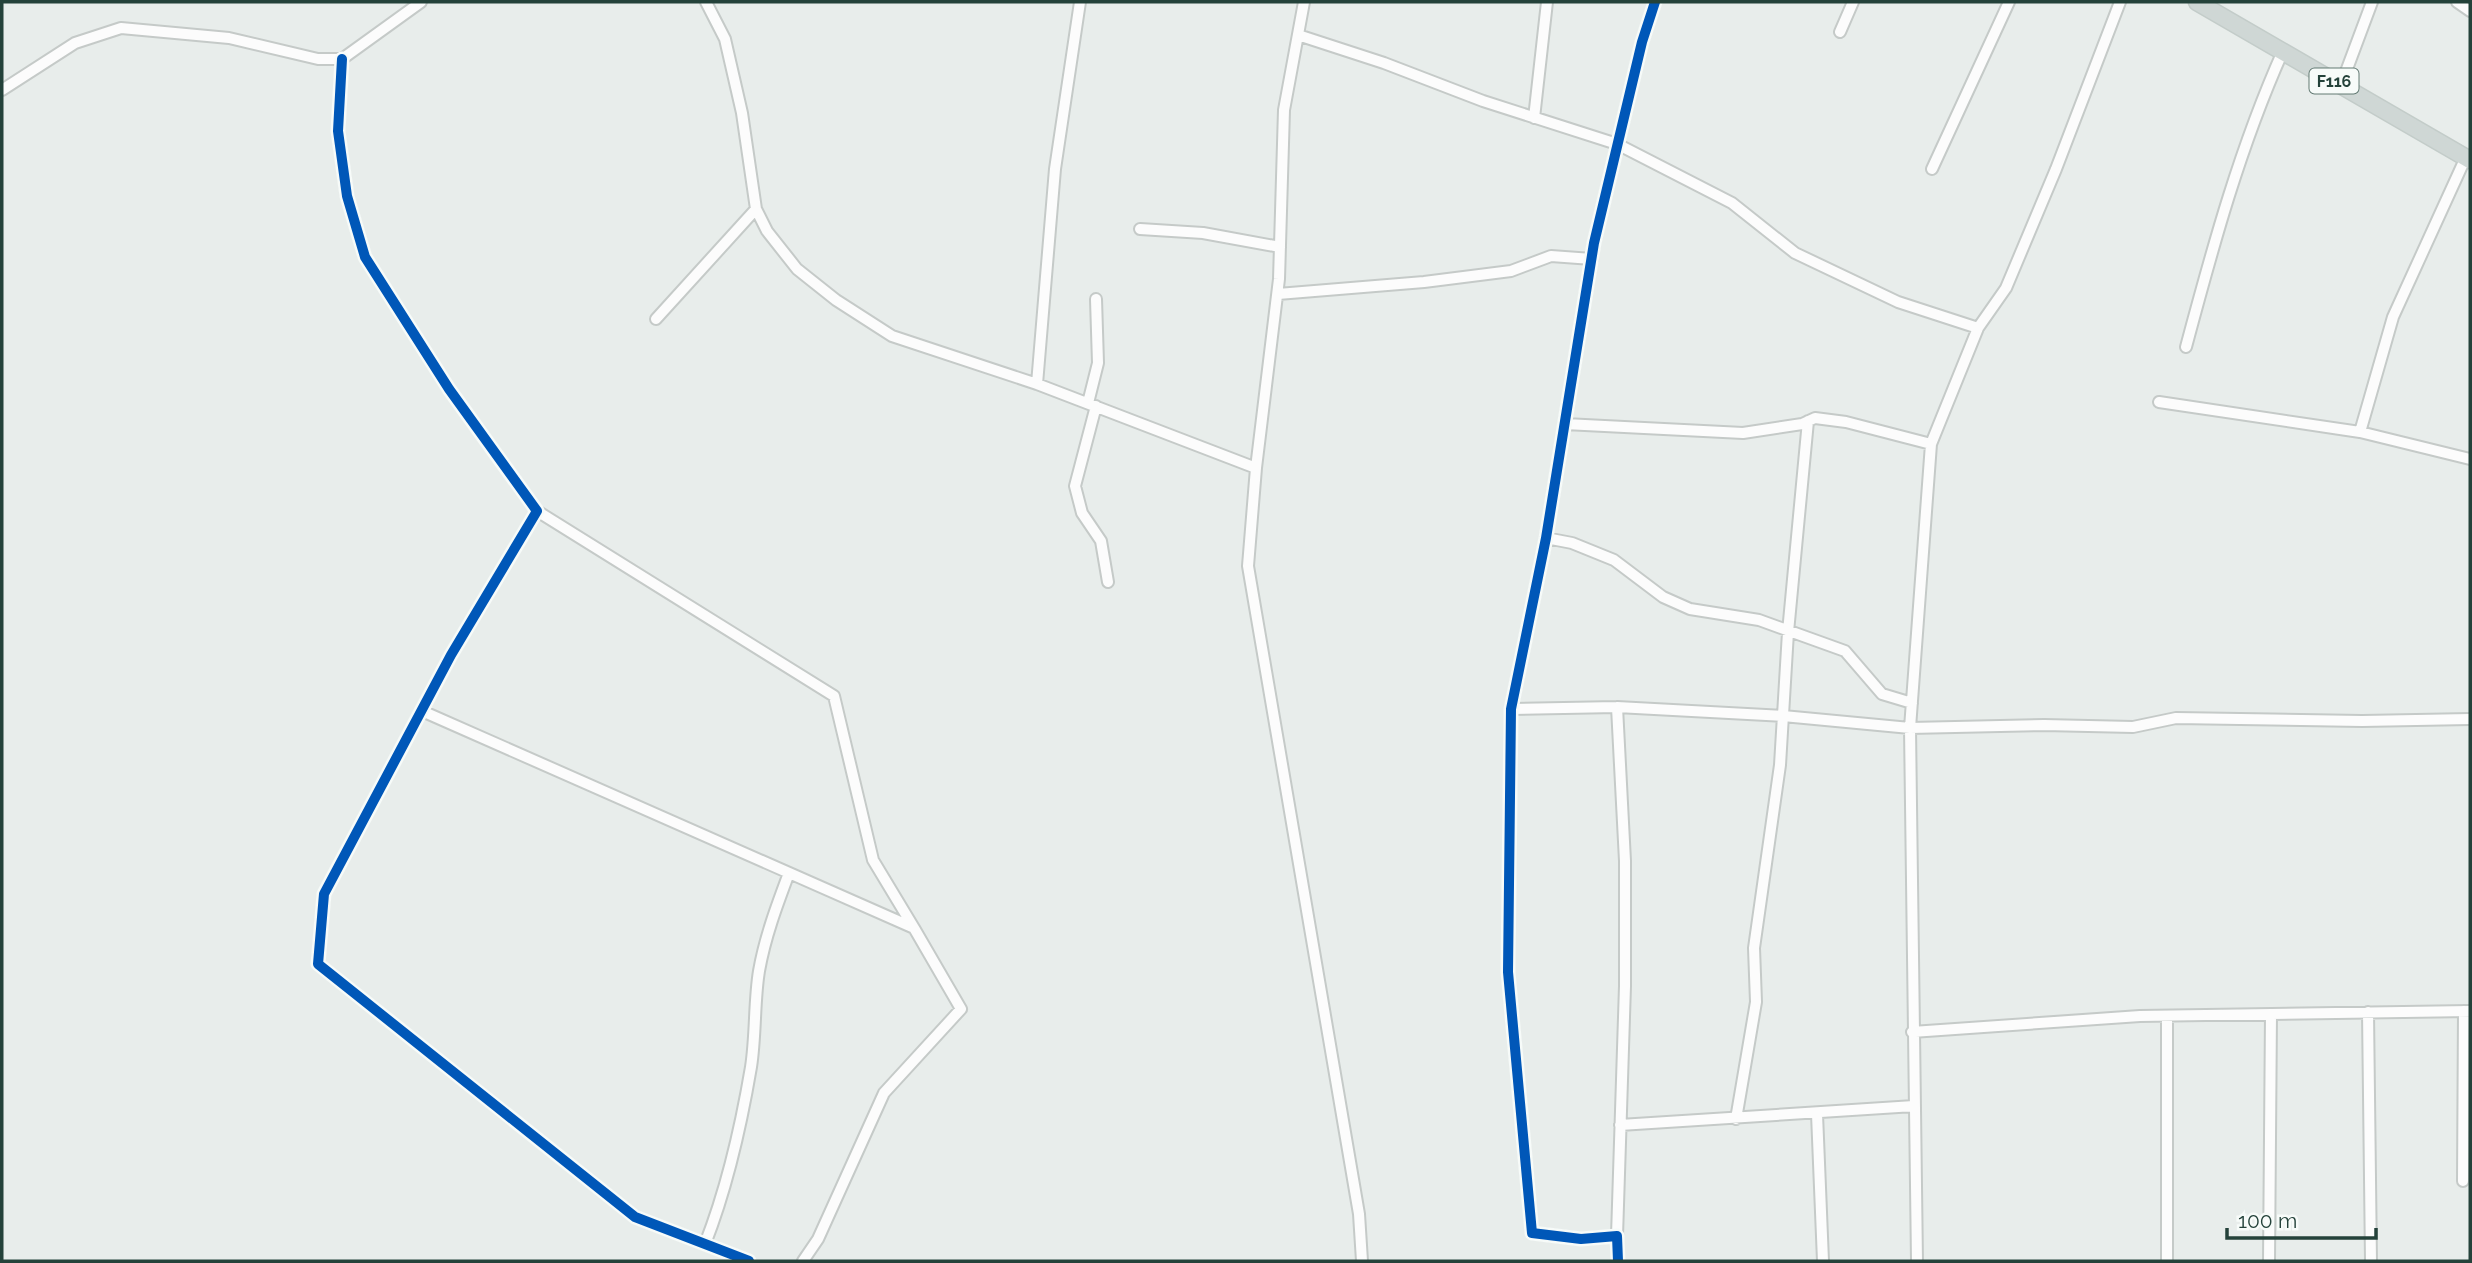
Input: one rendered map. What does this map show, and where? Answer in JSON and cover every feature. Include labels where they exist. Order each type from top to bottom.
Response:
[{"type":"main road","name":"F116","points":[[2197,2],[2468,159]]},
{"type":"street","points":[[2,90],[82,40],[121,28],[229,38],[318,59],[342,59],[421,2]]},
{"type":"street","points":[[706,2],[725,39],[742,113],[756,209],[766,231],[797,269],[836,300],[892,335],[1037,384],[1256,468]]},
{"type":"street","points":[[1037,384],[1055,169],[1080,2]]},
{"type":"street","points":[[1304,2],[1284,110],[1278,294],[1256,468],[1248,566],[1359,1214],[1362,1261]]},
{"type":"street","points":[[1534,118],[1547,2]]},
{"type":"street","points":[[1617,1236],[1581,1239],[1532,1233],[1508,972],[1511,709],[1546,538],[1592,259],[1617,144],[1655,2]]},
{"type":"street","points":[[1840,32],[1853,2]]},
{"type":"street","points":[[1932,169],[2009,2]]},
{"type":"street","points":[[1917,1261],[1910,729],[1931,444],[1978,328],[2006,288],[2056,169],[2120,2]]},
{"type":"street","points":[[2340,85],[2372,2]]},
{"type":"street","points":[[2457,2],[2470,11]]},
{"type":"street","points":[[1298,35],[1534,118],[1617,144],[1732,203],[1795,253],[1898,302],[1978,328]]},
{"type":"street","points":[[2186,347],[2219,220],[2257,110],[2283,51]]},
{"type":"street","points":[[342,59],[338,131],[347,196],[365,257],[449,389],[537,510],[834,696],[873,860],[961,1009],[884,1093],[818,1239],[803,1261]]},
{"type":"street","points":[[2360,432],[2392,317],[2468,159]]},
{"type":"street","points":[[656,319],[756,209]]},
{"type":"street","points":[[1140,229],[1203,233],[1280,247]]},
{"type":"street","points":[[1278,294],[1423,282],[1511,271],[1551,256],[1592,259]]},
{"type":"street","points":[[1096,299],[1098,363],[1075,486],[1082,513],[1101,541],[1108,582]]},
{"type":"street","points":[[2159,402],[2360,432],[2470,459]]},
{"type":"street","points":[[1565,424],[1742,433],[1815,418],[1846,422],[1931,444]]},
{"type":"street","points":[[1736,1119],[1756,1002],[1755,936],[1780,765],[1788,632],[1808,421]]},
{"type":"street","points":[[537,510],[451,655],[324,894],[318,964],[635,1217],[749,1261]]},
{"type":"street","points":[[1546,538],[1572,543],[1604,555],[1663,597],[1690,609],[1759,620],[1845,651],[1882,694],[1912,703]]},
{"type":"street","points":[[1511,709],[1617,707],[1783,716],[1910,729],[2044,725],[2133,727],[2176,718],[2362,721],[2470,719]]},
{"type":"street","points":[[1617,707],[1625,861],[1618,1261]]},
{"type":"street","points":[[422,711],[914,928]]},
{"type":"street","points":[[705,1244],[716,1217],[750,1070],[757,1023],[759,973],[769,928],[789,873]]},
{"type":"street","points":[[1912,1032],[2167,1016],[2467,1011],[2463,1181]]},
{"type":"street","points":[[2368,1012],[2371,1261]]},
{"type":"street","points":[[2269,1261],[2272,1014]]},
{"type":"street","points":[[2167,1016],[2167,1261]]},
{"type":"street","points":[[1620,1125],[1914,1106]]},
{"type":"street","points":[[1817,1114],[1823,1261]]},
{"type":"cycle path","points":[[1618,1261],[1617,1236],[1581,1239],[1532,1233],[1508,972],[1511,709],[1546,538],[1594,243],[1642,42],[1655,2]]},
{"type":"cycle path","points":[[342,59],[338,131],[347,196],[365,257],[449,389],[537,511],[451,655],[324,894],[318,964],[635,1217],[749,1261]]}]
